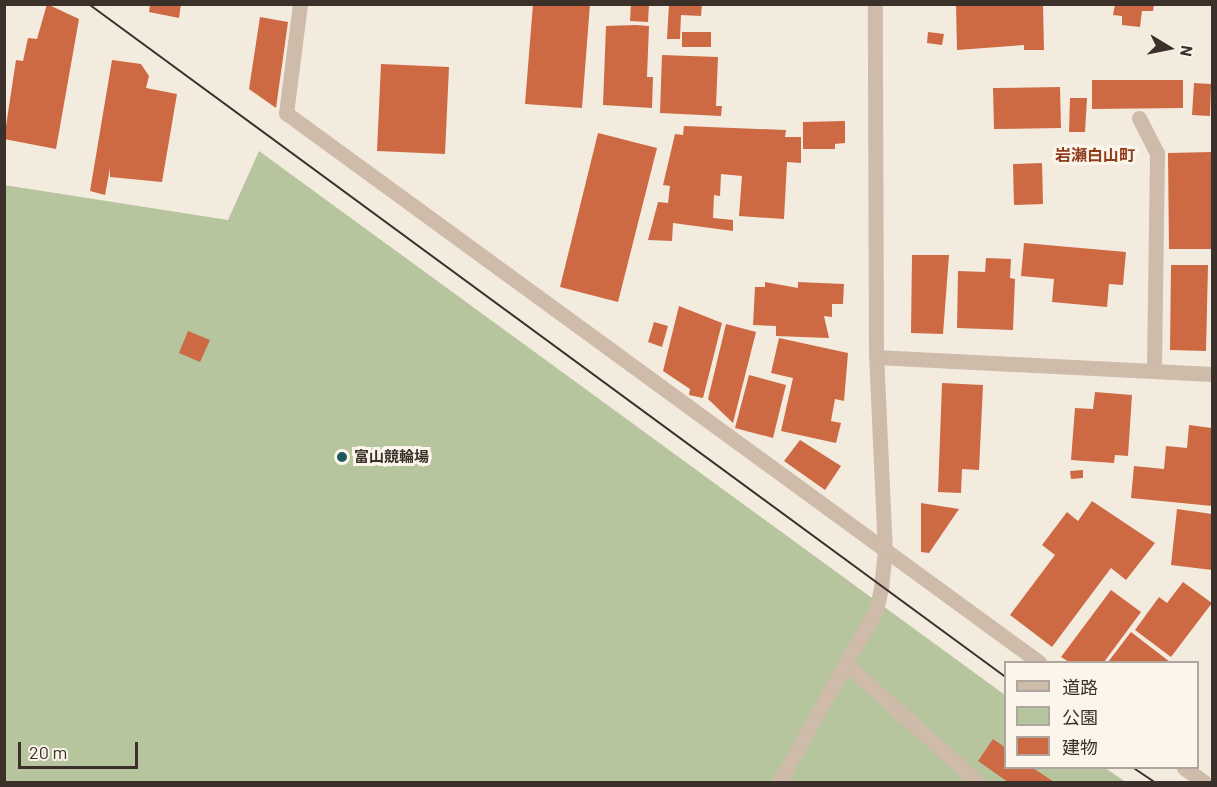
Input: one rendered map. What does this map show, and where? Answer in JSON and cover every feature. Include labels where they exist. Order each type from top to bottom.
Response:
[{"type":"street","points":[[300,4],[286,113],[1036,661]]},
{"type":"street","points":[[779,783],[876,610],[885,552],[876,357],[875,4]]},
{"type":"street","points":[[1139,118],[1157,153],[1154,371]]},
{"type":"street","points":[[876,357],[1212,374]]},
{"type":"street","points":[[847,664],[978,783]]},
{"type":"street","points":[[1185,769],[1204,783]]},
{"type":"green space","name":"富山競輪場","points":[[259,151],[1004,694],[1004,769],[1106,769],[1126,782],[5,782],[4,185],[228,220]]},
{"type":"building","points":[[47,4],[79,19],[56,149],[4,139],[16,60],[23,61],[28,38],[37,39]]},
{"type":"building","points":[[150,4],[181,4],[179,18],[149,12]]},
{"type":"building","points":[[533,4],[590,4],[582,108],[525,104]]},
{"type":"building","points":[[631,4],[649,4],[648,22],[630,21]]},
{"type":"building","points":[[669,4],[702,4],[701,16],[681,15],[680,39],[667,39]]},
{"type":"building","points":[[956,4],[1043,4],[1044,50],[1024,50],[1024,45],[957,50]]},
{"type":"building","points":[[1115,4],[1154,4],[1153,11],[1142,11],[1140,27],[1122,25],[1122,16],[1113,15]]},
{"type":"building","points":[[260,17],[288,22],[276,108],[249,89]]},
{"type":"building","points":[[606,26],[649,26],[647,77],[653,77],[652,108],[603,105]]},
{"type":"building","points":[[682,32],[711,32],[711,47],[682,47]]},
{"type":"building","points":[[928,32],[944,34],[942,45],[927,43]]},
{"type":"building","points":[[662,55],[718,57],[716,106],[722,106],[721,116],[660,113]]},
{"type":"building","points":[[112,60],[141,64],[149,76],[146,88],[177,94],[162,182],[110,177],[110,168],[105,195],[90,191]]},
{"type":"building","points":[[381,64],[449,67],[445,154],[377,151]]},
{"type":"building","points":[[1092,80],[1183,80],[1183,108],[1092,109]]},
{"type":"building","points":[[1194,83],[1211,84],[1210,116],[1192,115]]},
{"type":"building","points":[[1060,87],[1061,128],[994,129],[993,88]]},
{"type":"building","points":[[1070,98],[1087,98],[1085,132],[1069,132]]},
{"type":"building","points":[[845,121],[845,143],[835,144],[835,149],[803,149],[803,122]]},
{"type":"building","points":[[684,126],[786,130],[785,137],[801,137],[801,163],[787,162],[784,219],[739,216],[742,176],[721,174],[720,196],[714,195],[713,218],[733,220],[733,231],[673,223],[672,241],[648,240],[658,202],[668,203],[670,186],[663,185],[675,134],[683,135]]},
{"type":"building","points":[[598,133],[657,148],[618,302],[560,287]]},
{"type":"building","points":[[1212,152],[1212,249],[1169,249],[1168,153]]},
{"type":"building","points":[[1042,163],[1043,204],[1014,205],[1013,164]]},
{"type":"building","points":[[1024,243],[1126,252],[1123,285],[1109,284],[1107,307],[1052,302],[1054,279],[1021,276]]},
{"type":"building","points":[[912,255],[949,255],[943,334],[911,333]]},
{"type":"building","points":[[986,258],[1011,259],[1010,278],[1015,279],[1013,330],[957,328],[958,271],[985,272]]},
{"type":"building","points":[[1171,265],[1208,265],[1206,351],[1170,350]]},
{"type":"building","points":[[765,282],[798,288],[798,282],[844,284],[843,304],[832,304],[832,317],[824,316],[829,338],[776,336],[776,326],[753,325],[755,287],[765,287]]},
{"type":"building","points":[[679,306],[722,323],[703,398],[689,395],[690,389],[663,371]]},
{"type":"building","points":[[654,322],[668,326],[662,347],[648,342]]},
{"type":"building","points":[[726,324],[756,332],[733,423],[708,399]]},
{"type":"building","points":[[188,331],[210,340],[200,362],[179,353]]},
{"type":"building","points":[[779,338],[848,353],[844,401],[835,399],[831,421],[841,423],[836,443],[781,431],[793,378],[771,373]]},
{"type":"building","points":[[749,375],[786,385],[773,438],[735,428]]},
{"type":"building","points":[[942,383],[983,385],[979,470],[962,469],[961,493],[938,492]]},
{"type":"building","points":[[1095,392],[1132,395],[1128,456],[1115,455],[1114,463],[1071,460],[1075,408],[1093,409]]},
{"type":"building","points":[[1189,425],[1212,428],[1212,506],[1131,498],[1134,466],[1164,469],[1166,446],[1187,448]]},
{"type":"building","points":[[800,440],[841,466],[825,490],[784,461]]},
{"type":"building","points":[[1083,470],[1083,478],[1071,479],[1070,471]]},
{"type":"building","points":[[1092,501],[1155,543],[1126,580],[1111,568],[1052,647],[1010,615],[1055,555],[1042,545],[1067,512],[1078,521]]},
{"type":"building","points":[[921,503],[959,509],[929,553],[921,552]]},
{"type":"building","points":[[1177,509],[1212,514],[1212,570],[1171,565]]},
{"type":"building","points":[[1183,582],[1212,603],[1171,657],[1135,630],[1159,597],[1167,603]]},
{"type":"building","points":[[1111,590],[1141,612],[1105,661],[1067,661],[1061,657]]},
{"type":"building","points":[[1131,632],[1169,661],[1109,661]]},
{"type":"building","points":[[993,739],[1004,747],[1004,769],[1034,769],[1054,782],[1008,782],[978,761]]},
{"type":"tram line","points":[[89,4],[1004,676]]},
{"type":"tram line","points":[[1136,769],[1155,782]]},
{"type":"place","name":"富山競輪場","points":[[342,457]]},
{"type":"district","name":"岩瀬白山町","points":[[1095,155]]}]
